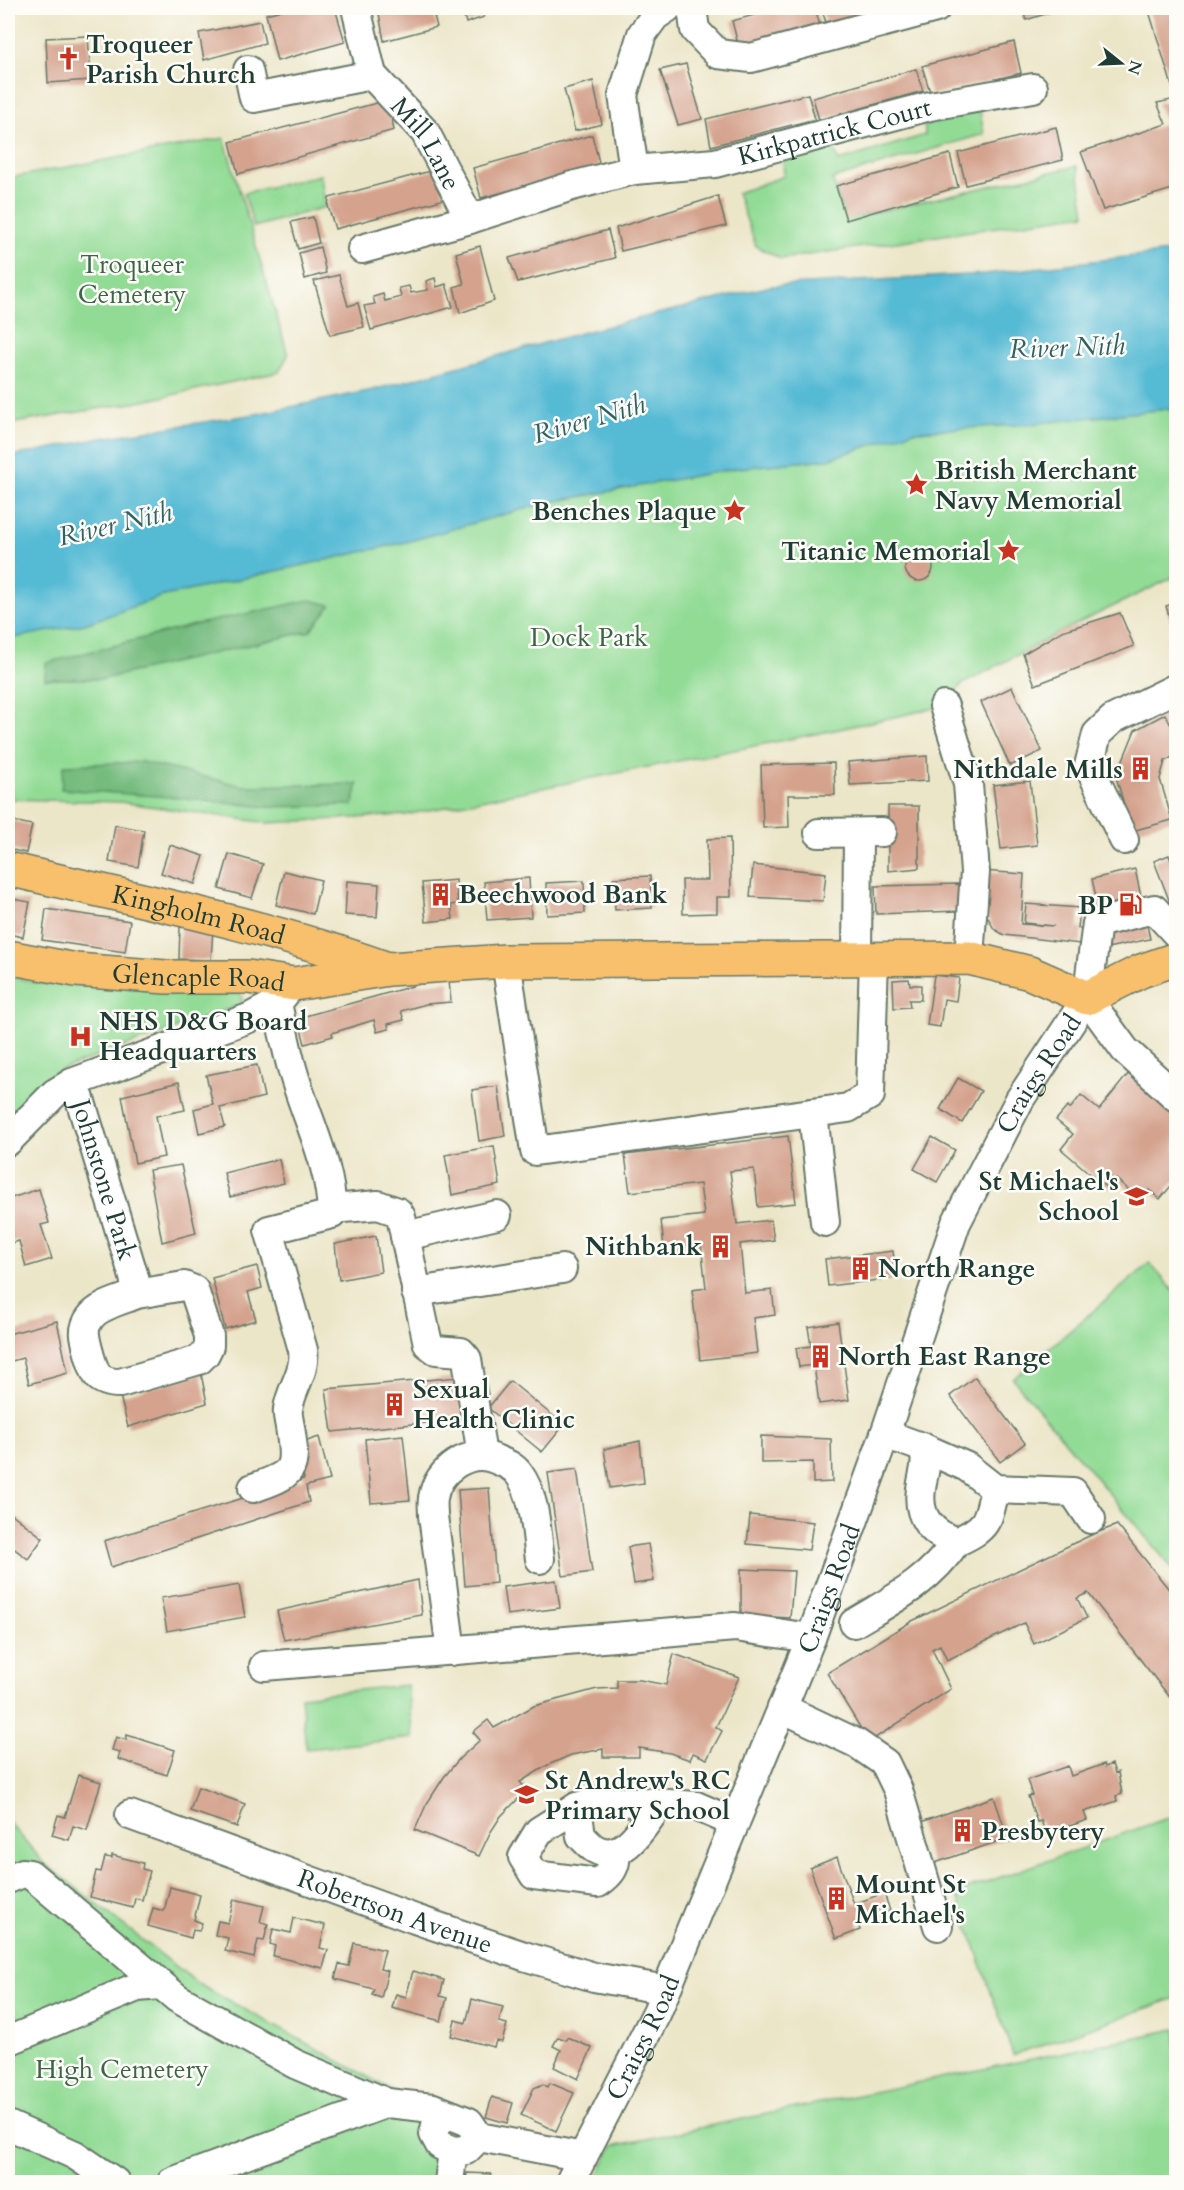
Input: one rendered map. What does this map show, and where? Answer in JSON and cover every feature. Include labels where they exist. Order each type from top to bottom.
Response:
[{"type":"main road","name":"Kingholm Road","points":[[8,869],[189,911],[328,947],[389,969]]},
{"type":"main road","name":"Glencaple Road","points":[[8,957],[76,970],[166,977],[248,977],[286,994],[389,969]]},
{"type":"main road","points":[[389,969],[506,961],[969,958],[1030,973],[1087,998],[1141,971],[1176,959]]},
{"type":"street","points":[[248,70],[254,98],[372,75],[356,8]]},
{"type":"street","points":[[634,170],[623,95],[642,34],[655,16],[667,8]]},
{"type":"street","points":[[692,8],[695,30],[718,54],[751,58],[936,8]]},
{"type":"street","name":"Mill Lane","points":[[372,75],[425,132],[470,219]]},
{"type":"street","name":"Kirkpatrick Court","points":[[362,249],[470,219],[572,186],[634,170],[716,163],[930,106],[1033,88]]},
{"type":"street","points":[[1124,840],[1089,766],[1097,734],[1113,719],[1176,688]]},
{"type":"street","points":[[944,706],[968,784],[975,872],[969,958]]},
{"type":"street","points":[[506,961],[535,1151],[848,1108],[870,1095],[866,957],[870,833],[819,833]]},
{"type":"street","points":[[1176,933],[1154,909],[1097,922],[1087,998],[1125,1050],[1176,1097]]},
{"type":"street","points":[[8,1141],[55,1093],[72,1083],[249,1018],[286,994],[294,1076],[317,1138],[332,1197],[332,1214],[269,1230],[303,1350],[303,1364],[287,1413],[294,1451],[291,1467],[279,1479],[253,1488]]},
{"type":"street","name":"Craigs Road","points":[[570,2182],[657,2012],[811,1638],[885,1434],[956,1223],[1020,1100],[1087,998]]},
{"type":"street","name":"Johnstone Park","points":[[72,1083],[80,1099],[136,1286]]},
{"type":"street","points":[[813,1113],[825,1222]]},
{"type":"street","points":[[332,1209],[378,1205],[398,1212],[401,1217],[428,1344],[436,1350],[461,1352],[466,1359],[482,1456]]},
{"type":"street","points":[[405,1236],[497,1215]]},
{"type":"street","points":[[416,1292],[562,1269]]},
{"type":"street","points":[[885,1434],[967,1467],[995,1489],[1072,1492],[1091,1519]]},
{"type":"street","points":[[924,1448],[927,1461],[920,1491],[921,1508],[929,1527],[940,1537],[956,1542]]},
{"type":"street","points":[[451,1651],[433,1516],[433,1497],[437,1487],[455,1463],[475,1455],[482,1456],[512,1467],[520,1475],[529,1494],[540,1559]]},
{"type":"street","points":[[854,1623],[908,1592],[942,1563],[956,1542],[978,1532],[990,1513],[995,1489]]},
{"type":"street","points":[[264,1666],[735,1628],[811,1638]]},
{"type":"street","points":[[782,1708],[856,1743],[885,1763],[898,1790],[938,1926]]},
{"type":"street","points":[[616,1851],[616,1863],[610,1874],[598,1883],[534,1875],[523,1857],[539,1831],[577,1807],[598,1801],[696,1806],[735,1823]]},
{"type":"street","points":[[577,1807],[581,1836],[596,1850],[616,1851],[632,1843],[660,1803]]},
{"type":"street","name":"Robertson Avenue","points":[[130,1815],[404,1915],[524,1956],[594,1977],[666,1990]]},
{"type":"street","points":[[8,1879],[23,1873],[30,1874],[177,1998],[295,2064],[387,2103],[433,2108],[469,2122],[479,2137],[583,2157]]},
{"type":"street","points":[[8,2041],[137,1987],[161,1985]]},
{"type":"street","points":[[172,2182],[387,2103]]},
{"type":"street","points":[[450,2115],[437,2121],[434,2134],[440,2145],[453,2151],[466,2150],[479,2137]]},
{"type":"street","points":[[8,2125],[75,2155],[115,2182]]},
{"type":"street","points":[[449,2182],[453,2151]]},
{"type":"green space","points":[[979,107],[984,134],[832,179],[846,219],[1077,166],[1085,214],[781,259],[756,246],[737,193],[784,176],[783,157],[832,145],[839,161],[925,135],[924,116]]},
{"type":"green space","name":"Troqueer Cemetery","points":[[224,138],[288,355],[279,372],[144,401],[8,424],[8,178]]},
{"type":"green space","points":[[321,175],[325,207],[254,227],[244,193]]},
{"type":"green space","name":"Dock Park","points":[[1176,408],[1176,576],[1062,631],[961,685],[944,706],[830,731],[405,815],[268,823],[120,802],[8,799],[8,639],[85,624],[160,597],[406,542],[545,503],[738,468],[828,459],[914,431],[1030,424]]},
{"type":"green space","points":[[310,600],[331,605],[310,631],[103,679],[45,679],[46,663],[198,624]]},
{"type":"green space","points":[[142,762],[243,786],[358,784],[353,805],[267,807],[61,789],[64,765]]},
{"type":"green space","name":"NHS D&G Board Headquarters","points":[[8,976],[43,984],[241,994],[243,1004],[60,1070],[8,1114]]},
{"type":"green space","points":[[1150,1263],[1176,1294],[1176,1573],[1013,1379]]},
{"type":"green space","points":[[407,1685],[413,1738],[306,1749],[301,1696]]},
{"type":"green space","points":[[1176,1815],[1176,1998],[1013,2055],[956,1893]]},
{"type":"green space","name":"High Cemetery","points":[[8,1821],[43,1862],[200,1985],[456,2125],[440,2182],[8,2182]]},
{"type":"green space","points":[[1176,2029],[1176,2182],[594,2182],[613,2146]]},
{"type":"water","name":"River Nith","points":[[1176,251],[1176,408],[1030,424],[914,431],[828,459],[738,468],[545,503],[406,542],[160,597],[85,624],[8,639],[8,457],[101,438],[256,414],[373,390],[588,331],[771,286],[985,274]]},
{"type":"building","points":[[289,8],[335,8],[345,42],[277,61],[266,14]]},
{"type":"building","points":[[378,8],[432,8],[437,27],[384,41]]},
{"type":"building","points":[[462,8],[483,8],[484,17],[466,23]]},
{"type":"building","points":[[780,8],[815,8],[820,25],[739,48],[732,21]]},
{"type":"building","points":[[821,8],[881,8],[827,25]]},
{"type":"building","points":[[1022,8],[1064,8],[1026,20]]},
{"type":"building","points":[[1148,8],[1176,8],[1176,99]]},
{"type":"building","points":[[260,21],[265,43],[204,60],[199,33]]},
{"type":"building","name":"Troqueer Parish Church","points":[[88,36],[91,80],[48,83],[46,38]]},
{"type":"building","points":[[1014,42],[1021,73],[931,95],[922,66]]},
{"type":"building","points":[[686,64],[702,119],[678,125],[660,70]]},
{"type":"building","points":[[916,69],[923,91],[819,120],[813,98]]},
{"type":"building","points":[[593,81],[602,124],[575,131],[564,89]]},
{"type":"building","points":[[808,94],[815,119],[711,146],[706,119]]},
{"type":"building","points":[[1176,99],[1176,188],[1103,210],[1081,152],[1166,124],[1157,103]]},
{"type":"building","points":[[388,100],[394,130],[238,174],[230,142]]},
{"type":"building","points":[[1056,127],[1063,160],[966,185],[958,153]]},
{"type":"building","points":[[592,135],[600,166],[481,198],[473,168]]},
{"type":"building","points":[[950,154],[958,187],[846,220],[836,186]]},
{"type":"building","points":[[438,169],[445,199],[335,229],[328,206],[329,198]]},
{"type":"building","points":[[718,196],[726,226],[621,251],[616,228]]},
{"type":"building","points":[[313,217],[319,243],[298,249],[291,222]]},
{"type":"building","points":[[608,230],[615,258],[518,282],[509,258]]},
{"type":"building","points":[[480,246],[494,301],[460,313],[454,287],[464,284],[456,253]]},
{"type":"building","points":[[320,247],[326,273],[305,279],[299,253]]},
{"type":"building","points":[[339,275],[348,306],[358,303],[364,327],[330,335],[314,281]]},
{"type":"building","points":[[435,278],[437,287],[446,284],[453,307],[371,330],[364,306],[375,304],[373,297],[383,294],[385,301],[401,297],[399,288],[409,286],[411,293],[428,290],[426,281]]},
{"type":"building","points":[[919,553],[929,557],[933,567],[929,577],[919,581],[909,577],[905,567],[909,557]]},
{"type":"building","points":[[1176,603],[1176,639],[1166,606]]},
{"type":"building","points":[[1120,613],[1134,646],[1035,685],[1023,654],[1062,631]]},
{"type":"building","points":[[1012,687],[1042,751],[1010,766],[981,702]]},
{"type":"building","name":"Nithdale Mills","points":[[1165,714],[1171,725],[1176,723],[1176,755],[1165,761],[1160,779],[1172,820],[1132,831],[1116,777],[1135,730]]},
{"type":"building","points":[[927,756],[928,781],[850,785],[848,762]]},
{"type":"building","points":[[834,763],[835,795],[788,795],[789,827],[763,828],[761,765]]},
{"type":"building","points":[[1030,781],[1037,845],[1001,849],[993,785]]},
{"type":"building","points":[[888,806],[919,806],[919,868],[888,871]]},
{"type":"building","points":[[8,820],[32,825],[26,853],[8,849]]},
{"type":"building","points":[[115,825],[144,830],[138,867],[109,862]]},
{"type":"building","points":[[730,838],[731,897],[717,897],[717,913],[683,914],[682,880],[708,880],[707,839]]},
{"type":"building","points":[[170,845],[204,856],[195,884],[161,873]]},
{"type":"building","points":[[229,854],[263,864],[252,898],[219,889]]},
{"type":"building","points":[[1169,855],[1176,874],[1176,918],[1154,861]]},
{"type":"building","points":[[753,865],[826,873],[823,901],[750,897]]},
{"type":"building","points":[[1135,869],[1150,939],[1107,948],[1092,879]]},
{"type":"building","points":[[284,871],[321,880],[313,914],[276,905]]},
{"type":"building","points":[[982,871],[1024,874],[1021,924],[1054,926],[1024,923],[1026,904],[1080,908],[1078,928],[1082,929],[1080,944],[1004,935],[994,929],[981,904]]},
{"type":"building","points":[[650,876],[652,908],[615,910],[613,878]]},
{"type":"building","points":[[529,878],[531,917],[487,920],[484,882]]},
{"type":"building","name":"Beechwood Bank","points":[[456,880],[458,904],[451,905],[453,919],[426,922],[422,883]]},
{"type":"building","points":[[347,881],[379,884],[377,917],[345,915]]},
{"type":"building","points":[[584,881],[585,913],[547,915],[546,883]]},
{"type":"building","points":[[959,884],[958,911],[876,914],[875,886]]},
{"type":"building","points":[[8,898],[30,902],[23,937],[8,934]]},
{"type":"building","points":[[46,909],[130,921],[125,952],[42,940]]},
{"type":"building","points":[[180,927],[213,928],[211,960],[179,959]]},
{"type":"building","points":[[934,975],[959,978],[956,1001],[944,999],[940,1027],[927,1025]]},
{"type":"building","points":[[909,979],[910,985],[921,985],[921,1000],[909,1000],[910,1007],[894,1008],[893,980]]},
{"type":"building","points":[[449,981],[451,1002],[426,1004],[401,1011],[404,1020],[388,1024],[389,1029],[377,1032],[374,1020],[305,1044],[298,1018],[420,984]]},
{"type":"building","points":[[257,1065],[264,1097],[220,1108],[225,1127],[199,1133],[194,1109],[213,1104],[206,1075]]},
{"type":"building","points":[[1128,1074],[1176,1115],[1176,1180],[1160,1199],[1149,1190],[1141,1200],[1116,1179],[1108,1189],[1061,1149],[1073,1134],[1056,1120],[1068,1106],[1070,1109],[1081,1095],[1099,1110]]},
{"type":"building","points":[[958,1078],[981,1091],[962,1123],[940,1109]]},
{"type":"building","points":[[179,1082],[185,1110],[156,1116],[164,1157],[135,1163],[122,1096]]},
{"type":"building","points":[[498,1086],[505,1136],[479,1141],[472,1090]]},
{"type":"building","name":"Nithbank","points":[[788,1136],[796,1203],[758,1207],[754,1169],[730,1171],[737,1224],[771,1220],[774,1240],[740,1244],[745,1293],[772,1290],[775,1315],[753,1318],[757,1353],[700,1360],[692,1290],[706,1288],[701,1244],[664,1248],[661,1220],[704,1215],[700,1184],[630,1192],[625,1155]]},
{"type":"building","points":[[932,1137],[955,1150],[937,1182],[914,1169]]},
{"type":"building","points":[[494,1146],[500,1185],[452,1195],[445,1155]]},
{"type":"building","points":[[279,1159],[284,1183],[230,1197],[224,1173]]},
{"type":"building","points":[[181,1165],[196,1233],[162,1242],[149,1170]]},
{"type":"building","points":[[39,1189],[49,1223],[41,1225],[52,1259],[26,1267],[19,1241],[12,1243],[8,1235],[8,1199]]},
{"type":"building","points":[[376,1236],[381,1272],[339,1280],[335,1244]]},
{"type":"building","name":"North Range","points":[[893,1251],[896,1278],[828,1286],[825,1259]]},
{"type":"building","points":[[257,1266],[262,1288],[248,1292],[256,1320],[225,1329],[212,1278]]},
{"type":"building","points":[[57,1321],[68,1373],[29,1384],[23,1358],[8,1362],[8,1334]]},
{"type":"building","name":"North East Range","points":[[838,1322],[849,1400],[819,1404],[814,1365],[799,1367],[796,1348],[811,1346],[808,1327]]},
{"type":"building","points":[[201,1374],[207,1403],[128,1427],[120,1396]]},
{"type":"building","name":"Sexual Health Clinic","points":[[459,1377],[463,1419],[332,1432],[326,1389]]},
{"type":"building","points":[[975,1377],[1025,1443],[1000,1462],[950,1396]]},
{"type":"building","points":[[510,1381],[564,1425],[542,1452],[488,1408]]},
{"type":"building","points":[[403,1435],[410,1500],[371,1503],[365,1439]]},
{"type":"building","points":[[761,1436],[831,1439],[832,1482],[813,1483],[813,1462],[761,1463]]},
{"type":"building","points":[[319,1437],[330,1480],[306,1486],[309,1502],[111,1567],[104,1541],[304,1479],[298,1444]]},
{"type":"building","points":[[640,1441],[644,1483],[610,1488],[604,1449]]},
{"type":"building","points":[[577,1469],[592,1572],[563,1576],[548,1473]]},
{"type":"building","points":[[489,1488],[496,1583],[465,1586],[458,1490]]},
{"type":"building","points":[[8,1511],[43,1538],[28,1559],[8,1544]]},
{"type":"building","points":[[750,1515],[813,1522],[809,1550],[747,1544]]},
{"type":"building","points":[[1117,1525],[1176,1598],[1176,1705],[1088,1593],[1077,1598],[1087,1618],[1034,1644],[1024,1623],[947,1660],[940,1645],[932,1649],[951,1689],[869,1742],[827,1673],[912,1621],[1089,1536]]},
{"type":"building","points":[[648,1544],[654,1581],[634,1584],[628,1547]]},
{"type":"building","points":[[741,1569],[794,1571],[790,1618],[741,1615]]},
{"type":"building","points":[[418,1580],[422,1615],[284,1640],[277,1611]]},
{"type":"building","points":[[556,1580],[560,1608],[507,1615],[503,1587]]},
{"type":"building","points":[[239,1585],[245,1617],[167,1631],[161,1598]]},
{"type":"building","points":[[674,1654],[739,1677],[716,1727],[722,1731],[707,1759],[693,1753],[690,1760],[670,1753],[639,1748],[639,1757],[603,1757],[603,1749],[571,1755],[548,1765],[520,1782],[527,1790],[501,1816],[479,1856],[415,1830],[426,1805],[444,1777],[480,1740],[473,1732],[488,1720],[494,1728],[534,1706],[597,1689],[617,1688],[617,1680],[640,1680],[666,1685]]},
{"type":"building","points":[[127,1735],[175,1750],[167,1775],[118,1759],[120,1752],[112,1750],[116,1737],[126,1740]]},
{"type":"building","points":[[1104,1764],[1105,1767],[1112,1764],[1115,1773],[1118,1772],[1122,1794],[1116,1796],[1117,1801],[1084,1812],[1087,1820],[1046,1834],[1041,1821],[1037,1822],[1028,1796],[1032,1795],[1027,1780],[1068,1766],[1071,1776]]},
{"type":"building","points":[[78,1775],[101,1782],[87,1830],[73,1826],[69,1840],[52,1835],[58,1815],[65,1817]]},
{"type":"building","points":[[198,1787],[245,1804],[237,1827],[190,1811]]},
{"type":"building","name":"Presbytery","points":[[994,1797],[1008,1838],[932,1864],[918,1823]]},
{"type":"building","points":[[112,1855],[143,1863],[142,1869],[150,1871],[142,1900],[135,1898],[133,1908],[90,1897],[96,1871],[101,1872],[105,1857],[112,1858]]},
{"type":"building","name":"Mount St Michael's","points":[[837,1857],[854,1904],[884,1893],[890,1911],[858,1923],[860,1930],[836,1939],[810,1868]]},
{"type":"building","points":[[170,1887],[200,1895],[194,1920],[202,1923],[199,1931],[193,1930],[191,1938],[148,1926],[153,1908],[164,1911]]},
{"type":"building","points":[[234,1899],[264,1906],[260,1922],[268,1924],[264,1941],[258,1940],[254,1958],[225,1951],[228,1938],[215,1935],[218,1921],[228,1923]]},
{"type":"building","points":[[294,1918],[325,1925],[320,1948],[328,1950],[323,1968],[273,1956],[275,1946],[270,1944],[273,1929],[291,1933]]},
{"type":"building","points":[[354,1943],[385,1950],[380,1969],[388,1971],[381,1998],[372,1995],[374,1989],[335,1979],[339,1964],[349,1966]]},
{"type":"building","points":[[413,1971],[444,1980],[440,1996],[447,1998],[441,2021],[392,2008],[396,1994],[406,1997]]},
{"type":"building","points":[[472,1999],[503,2007],[499,2022],[507,2024],[502,2042],[496,2041],[494,2047],[451,2036],[455,2020],[466,2023]]},
{"type":"building","points":[[558,2037],[566,2040],[567,2037],[592,2048],[578,2079],[554,2067],[561,2050],[553,2046]]},
{"type":"building","points":[[550,2083],[574,2093],[556,2131],[521,2115],[534,2088],[543,2084],[548,2087]]},
{"type":"building","points":[[492,2097],[513,2103],[507,2123],[486,2117]]},
{"type":"building","points":[[467,2173],[491,2174],[490,2178],[502,2179],[502,2182],[466,2182]]},
{"type":"place","name":"Troqueer Parish Church","points":[[68,59]]},
{"type":"place","name":"British Merchant Navy Memorial","points":[[917,485]]},
{"type":"place","name":"Benches Plaque","points":[[735,511]]},
{"type":"place","name":"Titanic Memorial","points":[[1008,551]]},
{"type":"place","name":"Nithdale Mills","points":[[1141,769]]},
{"type":"place","name":"Beechwood Bank","points":[[440,894]]},
{"type":"place","name":"BP","points":[[1131,905]]},
{"type":"place","name":"NHS D&G Board Headquarters","points":[[81,1036]]},
{"type":"place","name":"St Michael's School","points":[[1137,1196]]},
{"type":"place","name":"Nithbank","points":[[720,1246]]},
{"type":"place","name":"North Range","points":[[860,1268]]},
{"type":"place","name":"North East Range","points":[[820,1356]]},
{"type":"place","name":"Sexual Health Clinic","points":[[395,1404]]},
{"type":"place","name":"St Andrew's RC Primary School","points":[[527,1795]]},
{"type":"place","name":"Presbytery","points":[[963,1831]]},
{"type":"place","name":"Mount St Michael's","points":[[837,1899]]}]
